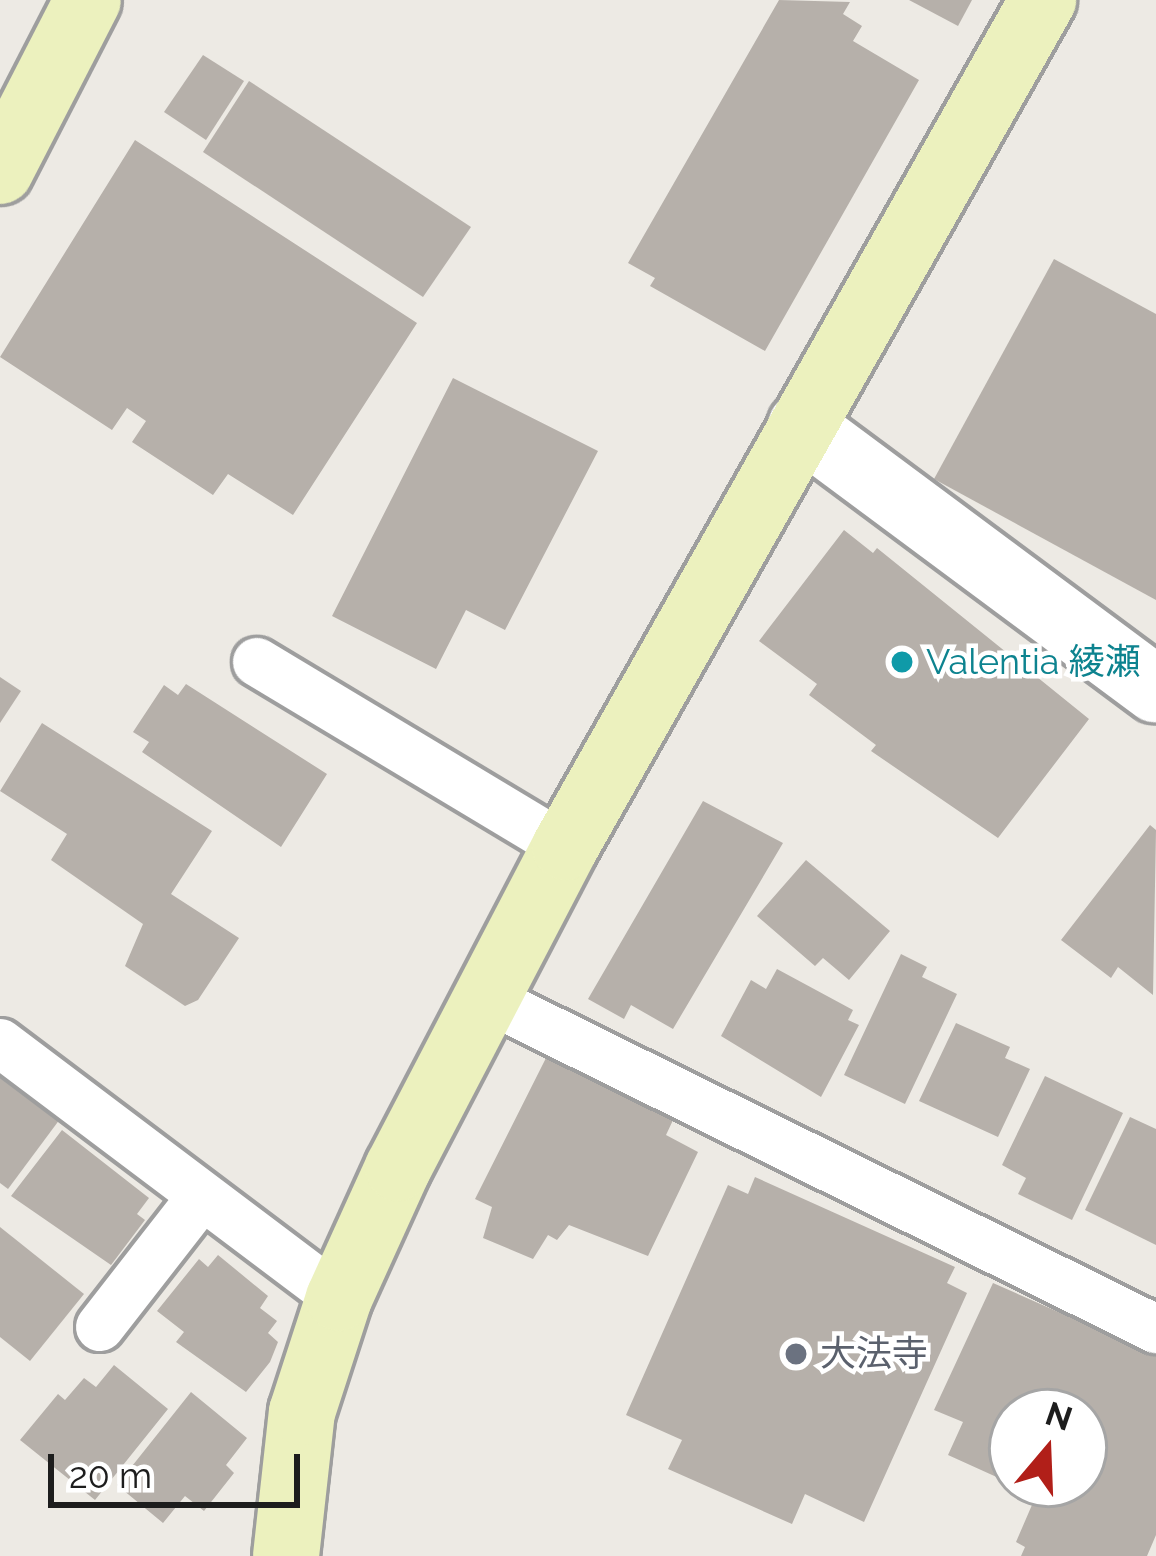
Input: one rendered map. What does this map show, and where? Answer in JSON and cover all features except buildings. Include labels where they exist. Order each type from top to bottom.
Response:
[{"type":"street","points":[[0,171],[88,0]]},
{"type":"street","points":[[286,1556],[302,1412],[339,1298],[484,997],[1043,0]]},
{"type":"street","points":[[801,426],[1156,690]]},
{"type":"lane","points":[[257,662],[565,847]]},
{"type":"lane","points":[[484,997],[1156,1329]]},
{"type":"lane","points":[[0,1043],[199,1200],[339,1298]]},
{"type":"lane","points":[[100,1327],[199,1200]]},
{"type":"place","name":"Valentia 綾瀬","points":[[902,662]]},
{"type":"place","name":"大法寺","points":[[796,1354]]}]
